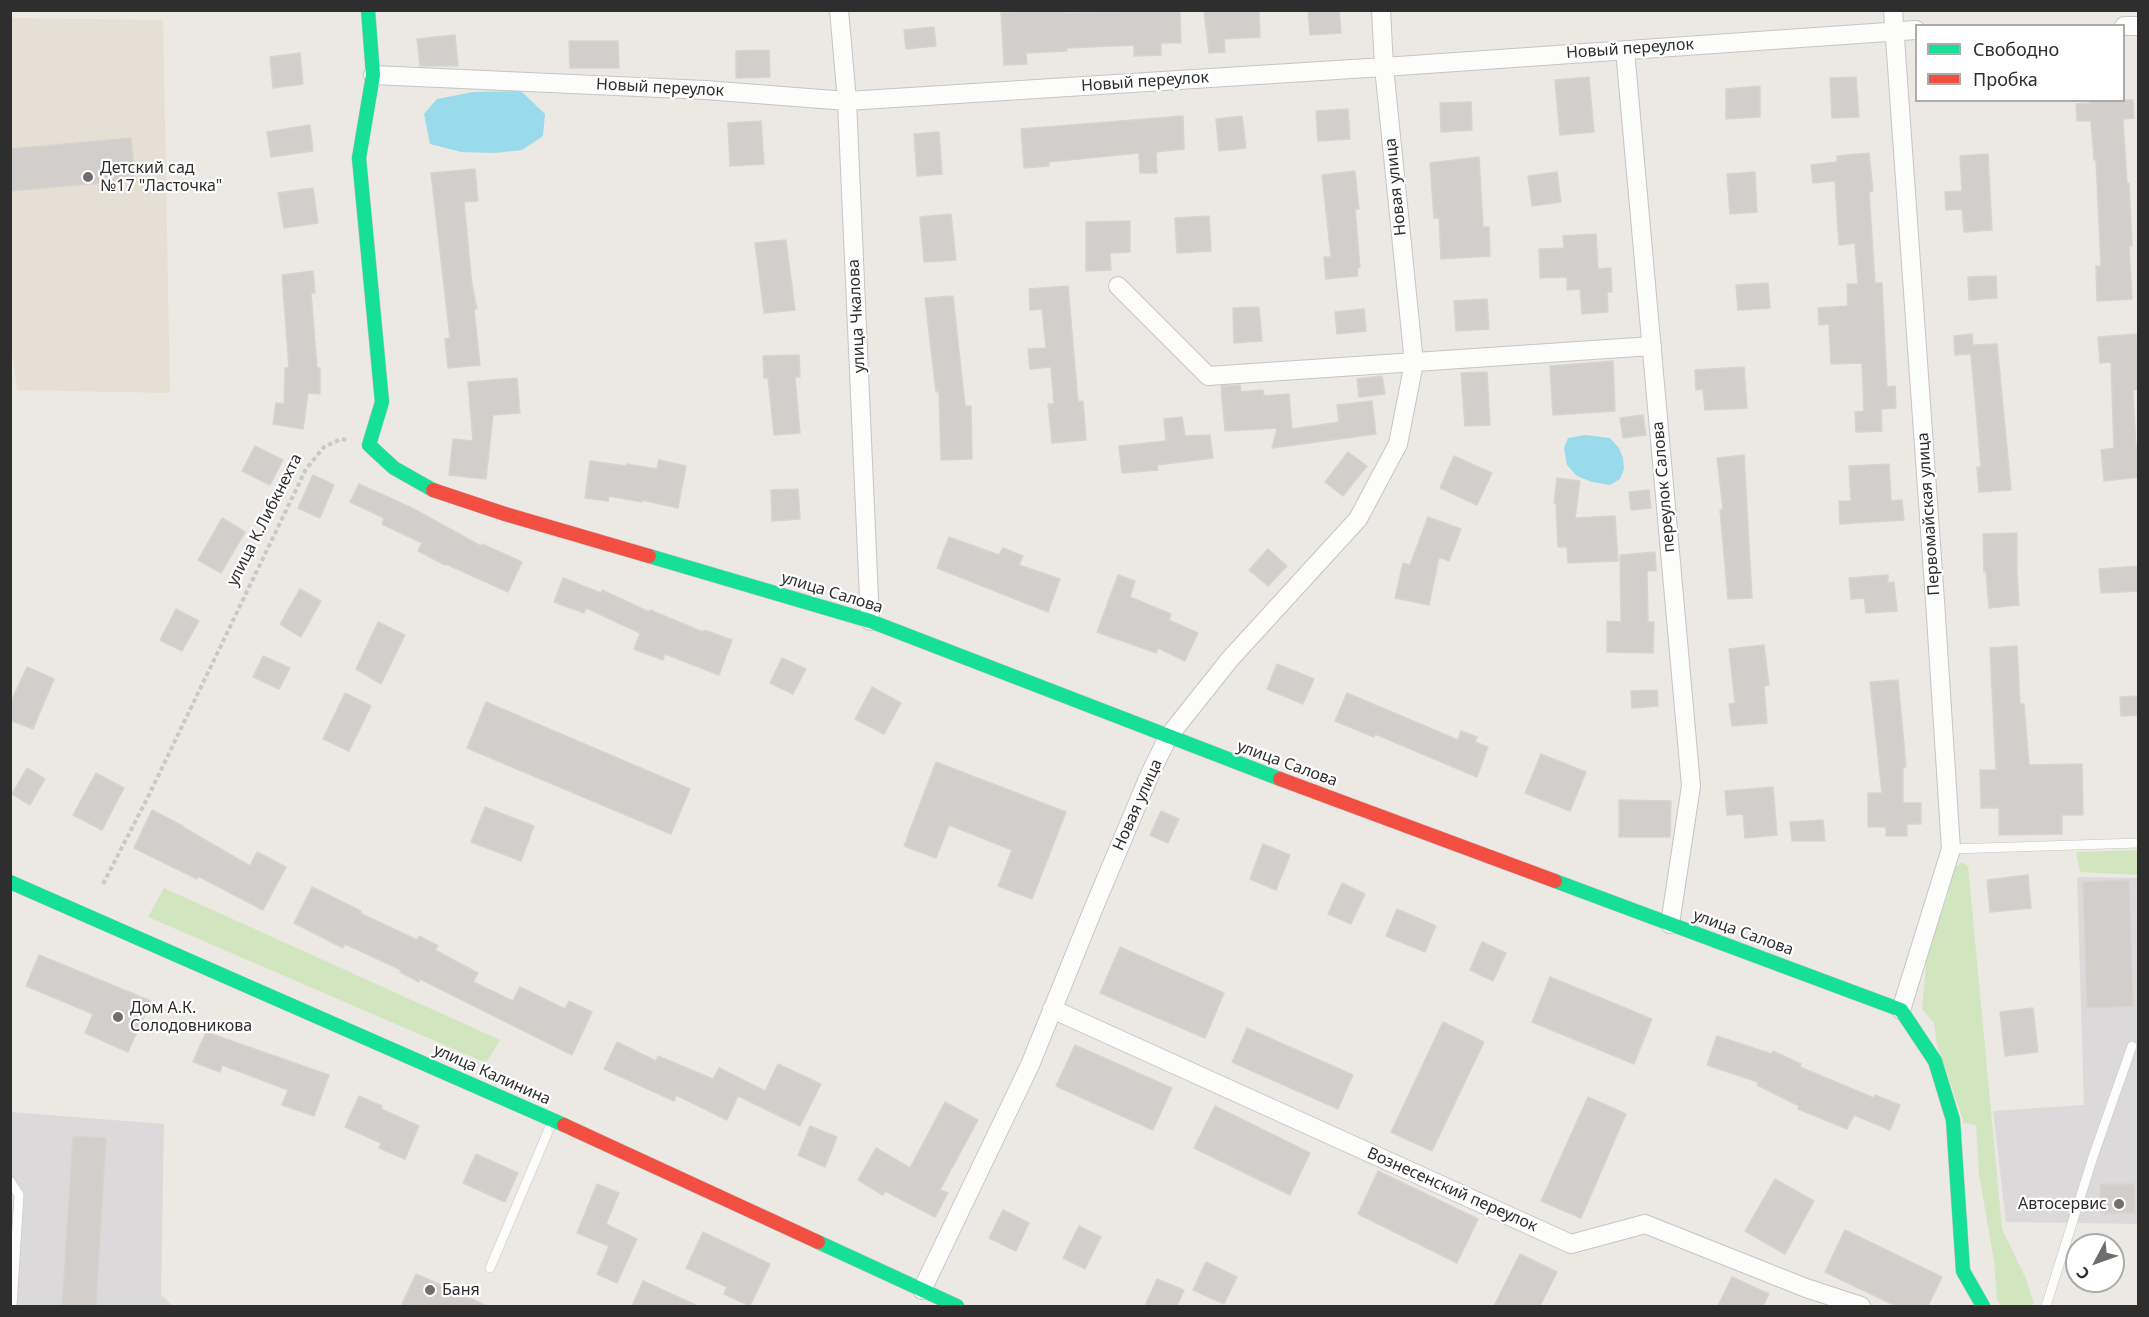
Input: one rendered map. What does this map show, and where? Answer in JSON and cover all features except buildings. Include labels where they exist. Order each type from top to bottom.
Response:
[{"type":"street","points":[[368,10],[373,75],[359,158],[382,402],[369,445]]},
{"type":"street","name":"улица Чкалова","points":[[839,10],[847,101],[870,621]]},
{"type":"street","name":"Новая улица","points":[[922,1290],[1030,1065],[1168,737],[1230,659],[1358,519],[1398,444],[1414,363],[1384,67],[1381,10]]},
{"type":"street","name":"Первомайская улица","points":[[1893,10],[1951,849],[1901,1010]]},
{"type":"street","name":"Новый переулок","points":[[373,75],[705,90],[847,101],[1915,30]]},
{"type":"street","name":"переулок Салова","points":[[1625,50],[1691,786],[1670,924]]},
{"type":"street","points":[[1119,286],[1208,376],[1652,346]]},
{"type":"street","name":"улица Салова","points":[[369,445],[394,468],[427,488],[505,514],[870,621],[1168,737],[1901,1010]]},
{"type":"street","name":"улица Калинина","points":[[10,882],[553,1120],[957,1306]]},
{"type":"street","name":"Вознесенский переулок","points":[[1052,1009],[1571,1244],[1644,1224],[1806,1288],[1861,1306]]},
{"type":"street","points":[[1901,1010],[1935,1061],[1953,1120],[1963,1271],[1983,1306]]},
{"type":"lane","points":[[1951,849],[2139,843]]},
{"type":"lane","points":[[2046,1306],[2093,1156],[2132,1046]]},
{"type":"lane","points":[[490,1269],[553,1120]]},
{"type":"lane","points":[[10,1181],[19,1195],[12,1306]]},
{"type":"path","name":"улица К.Либкнехта","points":[[103,884],[147,799],[306,469],[324,447],[341,439],[369,445]]},
{"type":"shaded area","name":"Детский сад №17 \"Ласточка\"","points":[[10,18],[163,20],[170,393],[17,390],[10,334]]},
{"type":"shaded area","points":[[2077,877],[2138,878],[2138,1224],[2006,1222],[1993,1111],[2084,1105]]},
{"type":"shaded area","points":[[11,1112],[164,1124],[161,1294],[172,1306],[11,1306],[10,1233],[13,1196],[11,1191]]},
{"type":"green space","points":[[2138,850],[2138,875],[2080,872],[2076,852]]},
{"type":"green space","points":[[1962,862],[1968,866],[2002,1229],[2026,1279],[2034,1303],[2032,1306],[2001,1306],[1997,1299],[1994,1261],[1979,1174],[1976,1125],[1964,1123],[1937,1045],[1934,1023],[1922,1009],[1928,946],[1948,896],[1951,871]]},
{"type":"green space","points":[[164,888],[500,1040],[486,1063],[148,917]]},
{"type":"water","points":[[521,91],[545,114],[543,136],[522,150],[495,153],[461,152],[430,144],[424,114],[437,99],[473,92]]},
{"type":"water","points":[[1585,435],[1610,438],[1619,448],[1624,469],[1620,479],[1610,485],[1592,482],[1577,476],[1567,465],[1564,448],[1568,438]]},
{"type":"traffic: fast","points":[[368,10],[373,75],[359,158],[382,402],[369,445],[394,468],[433,490]]},
{"type":"traffic: fast","points":[[649,556],[870,621],[1280,779]]},
{"type":"traffic: fast","points":[[1555,881],[1901,1010],[1935,1061],[1953,1120],[1963,1271],[1983,1306]]},
{"type":"traffic: fast","points":[[10,882],[564,1125]]},
{"type":"traffic: fast","points":[[818,1242],[957,1306]]},
{"type":"traffic: jam","points":[[433,490],[505,514],[649,556]]},
{"type":"traffic: jam","points":[[1280,779],[1555,881]]},
{"type":"traffic: jam","points":[[564,1125],[818,1242]]},
{"type":"place","name":"Детский сад №17 \"Ласточка\"","points":[[88,177]]},
{"type":"place","name":"Дом А.К. Солодовникова","points":[[118,1017]]},
{"type":"place","name":"Автосервис","points":[[2119,1204]]},
{"type":"place","name":"Баня","points":[[430,1290]]}]
